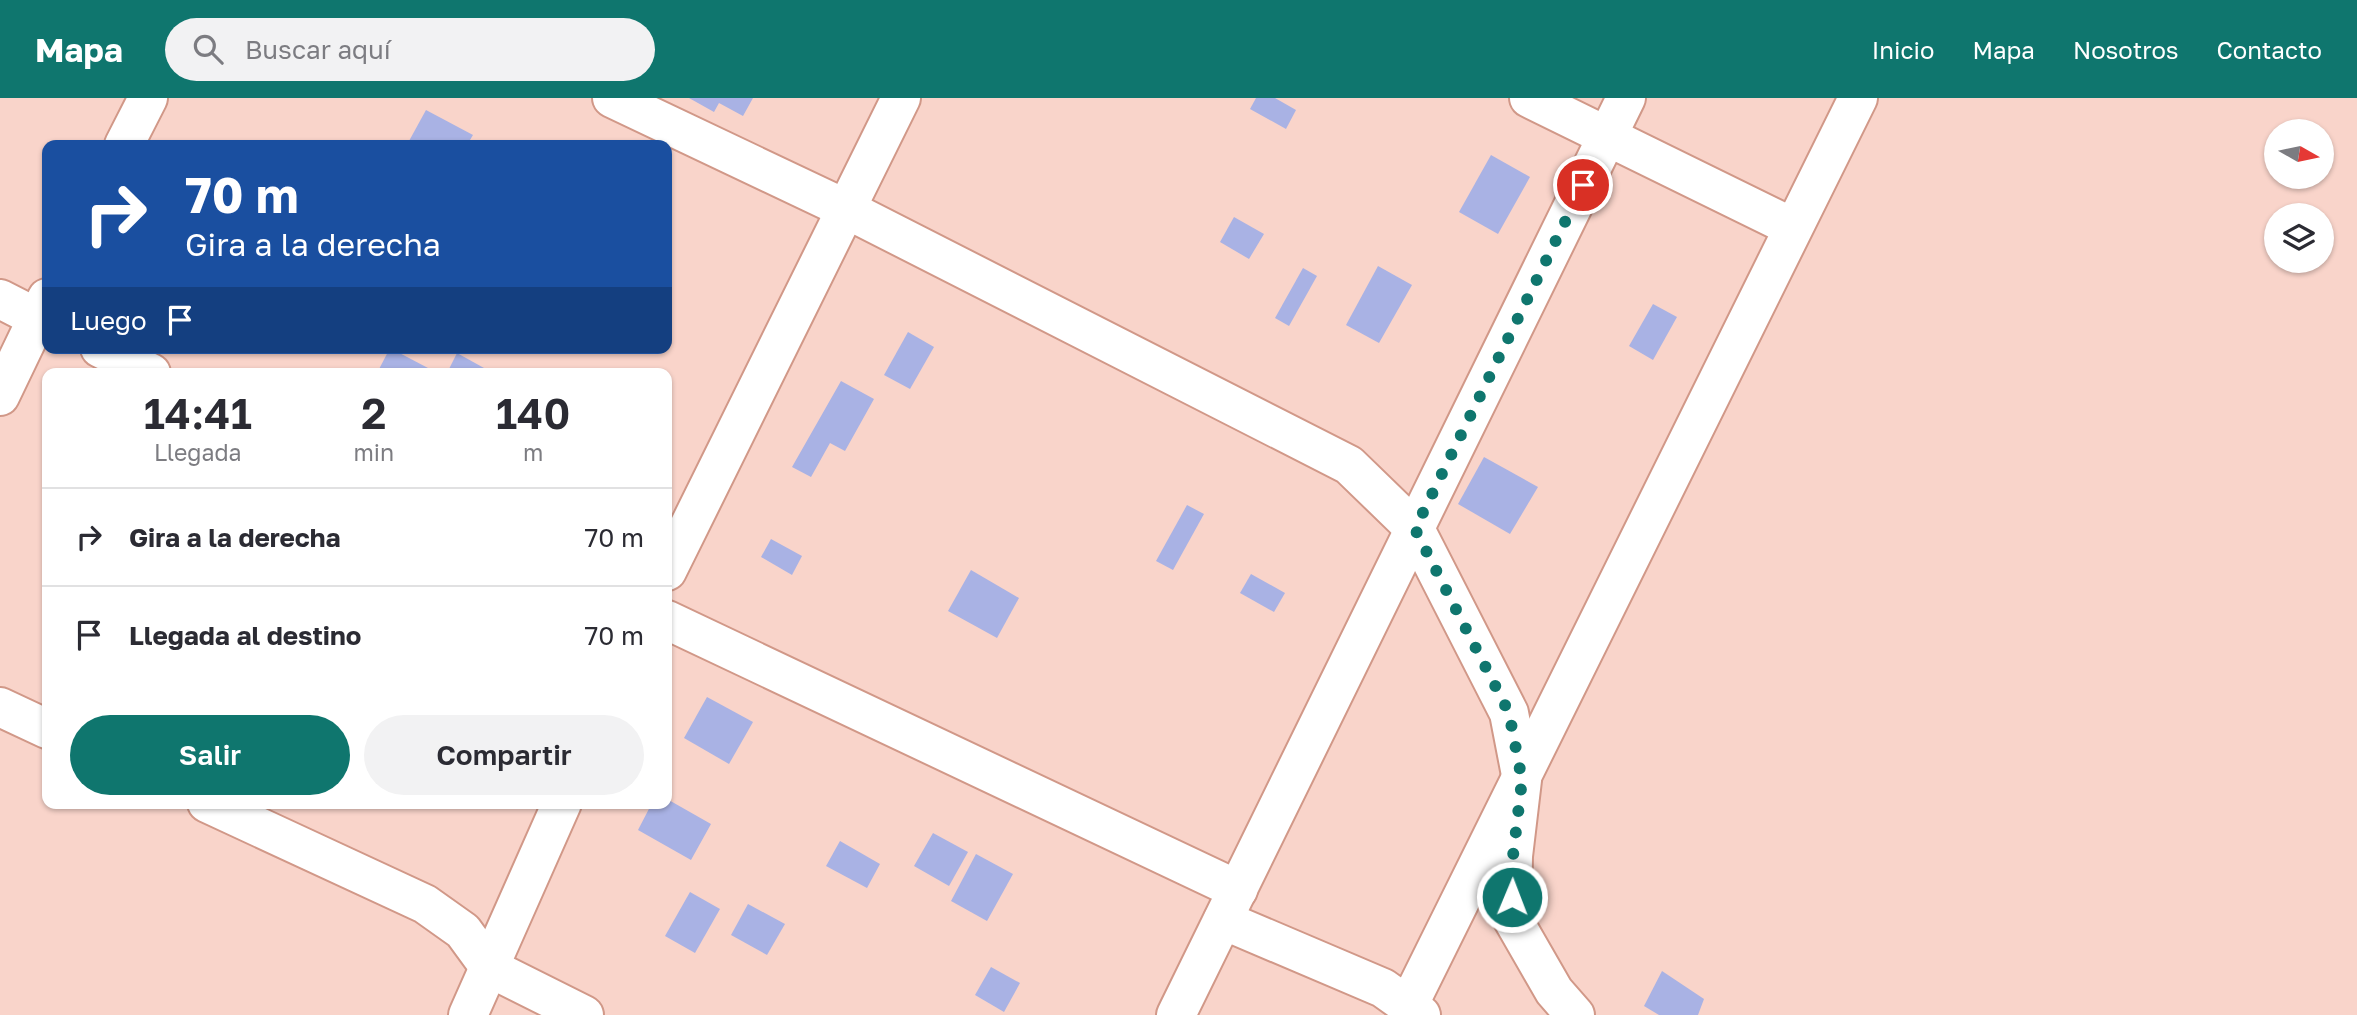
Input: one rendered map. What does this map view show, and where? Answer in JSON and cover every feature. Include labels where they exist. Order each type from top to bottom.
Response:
[{"type":"street","points":[[127,140],[148,98]]},
{"type":"street","points":[[612,98],[848,210],[1349,464],[1415,529],[1509,713],[1522,780],[1513,856],[1512,918],[1553,991],[1574,1015]]},
{"type":"street","points":[[672,561],[848,210],[901,98]]},
{"type":"street","points":[[1529,98],[1792,227]]},
{"type":"street","points":[[1176,1015],[1626,98]]},
{"type":"street","points":[[672,623],[1230,905],[1383,988],[1415,1011],[1522,780],[1792,227],[1858,98]]},
{"type":"street","points":[[0,299],[42,312]]},
{"type":"street","points":[[0,396],[42,317]]},
{"type":"street","points":[[112,354],[141,368]]},
{"type":"street","points":[[0,707],[42,727]]},
{"type":"street","points":[[220,809],[425,904],[463,931],[490,968],[584,1015]]},
{"type":"street","points":[[468,1015],[559,809]]},
{"type":"building","points":[[689,98],[753,98],[743,116],[719,103],[714,112]]},
{"type":"building","points":[[1256,98],[1275,98],[1296,110],[1286,129],[1250,109]]},
{"type":"building","points":[[426,110],[473,135],[470,140],[410,140]]},
{"type":"building","points":[[1491,155],[1530,177],[1498,234],[1459,212]]},
{"type":"building","points":[[1234,217],[1264,234],[1249,259],[1220,242]]},
{"type":"building","points":[[1378,266],[1412,285],[1379,343],[1346,325]]},
{"type":"building","points":[[1303,268],[1317,276],[1289,326],[1275,318]]},
{"type":"building","points":[[1653,304],[1677,317],[1653,360],[1629,346]]},
{"type":"building","points":[[908,332],[934,347],[910,389],[884,375]]},
{"type":"building","points":[[387,354],[401,354],[428,368],[380,368]]},
{"type":"building","points":[[459,354],[484,368],[450,368]]},
{"type":"building","points":[[841,381],[874,399],[845,451],[830,443],[811,477],[792,467]]},
{"type":"building","points":[[1484,457],[1538,487],[1510,534],[1458,504]]},
{"type":"building","points":[[1187,505],[1204,514],[1173,570],[1156,561]]},
{"type":"building","points":[[771,539],[802,556],[792,575],[761,557]]},
{"type":"building","points":[[971,570],[1019,598],[997,638],[948,611]]},
{"type":"building","points":[[1251,574],[1285,593],[1274,612],[1240,593]]},
{"type":"building","points":[[707,697],[753,722],[729,764],[684,738]]},
{"type":"building","points":[[672,802],[711,824],[691,860],[638,830],[649,809],[672,809]]},
{"type":"building","points":[[933,833],[968,852],[949,886],[914,866]]},
{"type":"building","points":[[840,841],[880,864],[867,888],[826,866]]},
{"type":"building","points":[[976,854],[1013,874],[987,921],[951,901]]},
{"type":"building","points":[[690,892],[720,909],[695,953],[665,936]]},
{"type":"building","points":[[748,904],[785,924],[767,955],[731,935]]},
{"type":"building","points":[[991,967],[1020,983],[1004,1012],[975,995]]},
{"type":"building","points":[[1662,971],[1704,999],[1698,1015],[1659,1015],[1644,1006]]},
{"type":"route","points":[[1512,897],[1513,856],[1522,780],[1509,713],[1415,529],[1583,185]]}]
